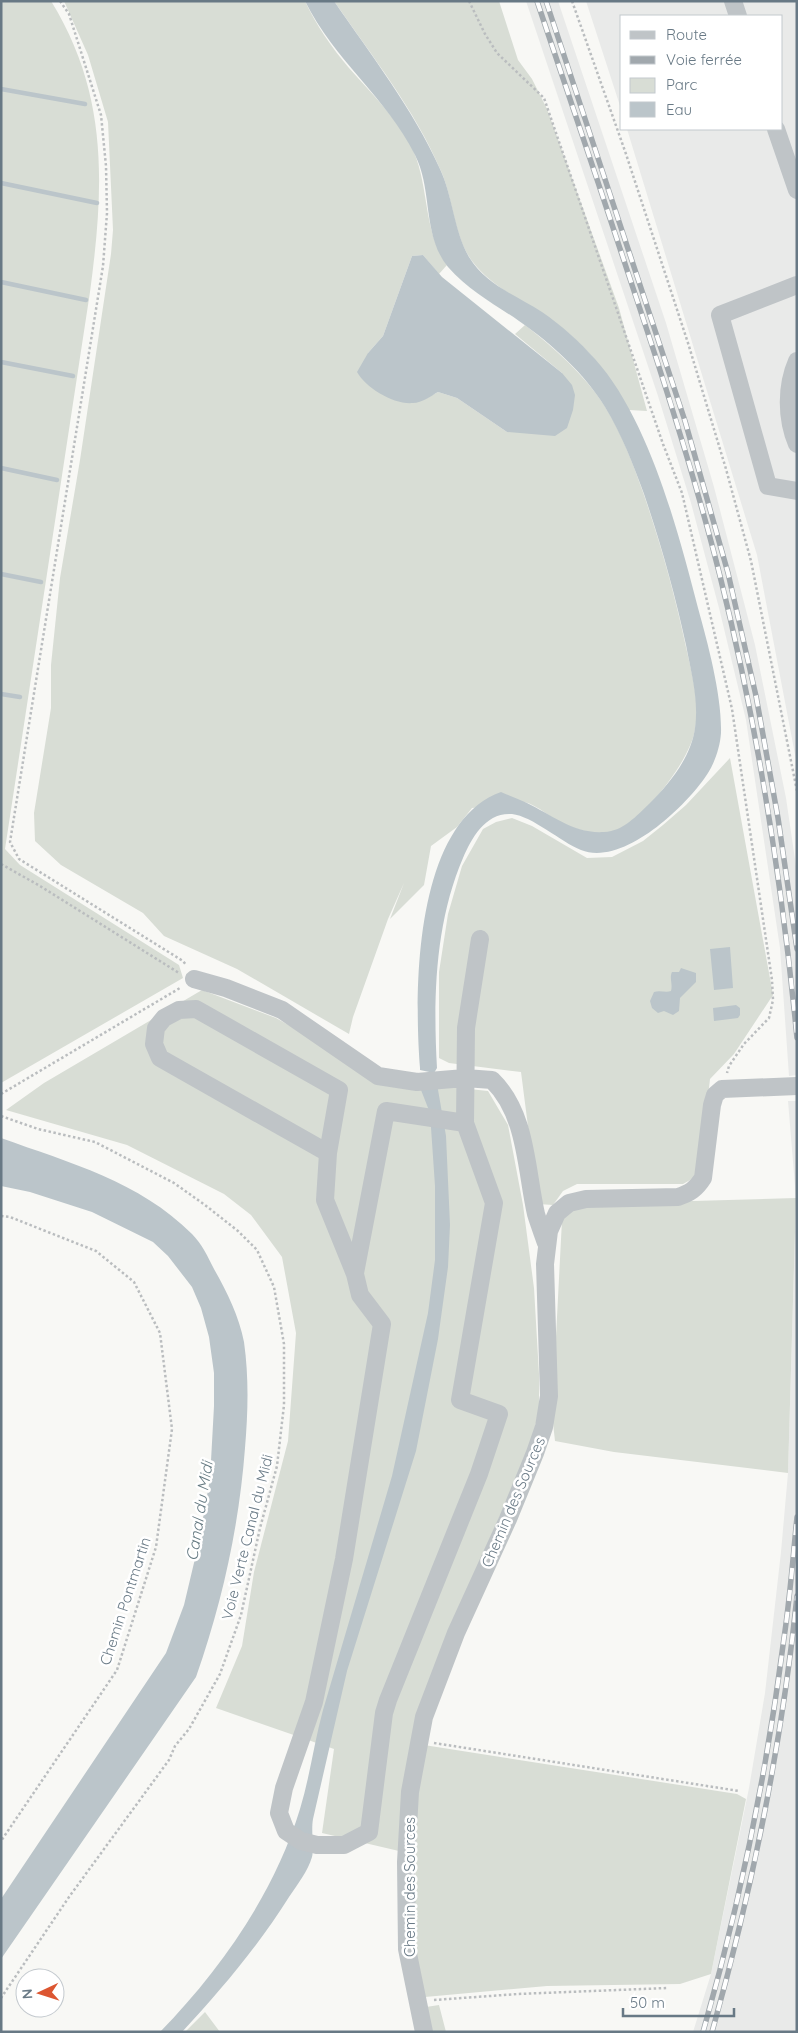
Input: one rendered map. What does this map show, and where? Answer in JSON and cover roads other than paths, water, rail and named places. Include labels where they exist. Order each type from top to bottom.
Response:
[{"type":"street","points":[[733,1],[738,15]]},
{"type":"street","points":[[776,130],[797,190]]},
{"type":"street","points":[[797,285],[720,315],[768,486],[797,491]]},
{"type":"street","points":[[797,361],[789,383],[790,415],[797,444]]},
{"type":"street","points":[[328,1153],[160,1058],[154,1044],[156,1028],[164,1018],[179,1010],[196,1008],[339,1090],[328,1153],[325,1200],[355,1274],[360,1295],[382,1324],[344,1559],[314,1702],[284,1788],[279,1813],[286,1832],[301,1841],[318,1845],[344,1845],[369,1832],[384,1714],[388,1700],[479,1474],[499,1414],[460,1400],[494,1203],[460,1122],[465,1078],[466,1028],[480,940]]},
{"type":"street","points":[[194,979],[226,988],[282,1010],[378,1076],[416,1082],[465,1078],[492,1080],[502,1089],[515,1114],[530,1172],[536,1214],[547,1246]]},
{"type":"street","name":"Chemin des Sources","points":[[424,2032],[407,1950],[406,1862],[410,1792],[424,1717],[456,1633],[536,1453],[544,1427],[549,1396],[545,1264],[549,1231],[557,1212],[569,1203],[586,1199],[678,1197],[690,1192],[698,1187],[703,1178],[712,1105],[716,1095],[722,1089],[791,1086]]},
{"type":"street","points":[[355,1274],[386,1111],[460,1122]]},
{"type":"water","points":[[305,1],[334,1],[404,104],[440,169],[464,247],[476,267],[502,289],[542,312],[577,340],[595,359],[614,384],[631,412],[659,477],[681,545],[714,670],[721,718],[721,733],[717,754],[708,773],[670,816],[634,842],[616,850],[598,853],[581,850],[528,819],[512,814],[503,814],[495,817],[481,827],[463,858],[454,883],[441,935],[435,1015],[437,1068],[434,1073],[420,1070],[418,997],[420,955],[426,913],[436,873],[451,838],[472,810],[501,792],[527,803],[564,823],[583,830],[604,832],[624,826],[658,795],[684,759],[693,739],[695,728],[695,697],[682,626],[662,550],[636,472],[622,439],[605,407],[588,383],[555,349],[473,290],[448,267],[434,241],[421,169],[415,155],[390,115],[330,42]]},
{"type":"water","points":[[423,255],[442,277],[562,373],[572,385],[575,395],[573,410],[567,428],[555,436],[507,432],[457,398],[438,392],[420,402],[406,403],[381,394],[361,378],[357,372],[368,353],[383,336],[412,256]]},
{"type":"water","points":[[730,947],[733,988],[714,990],[710,949]]},
{"type":"water","points":[[681,968],[696,973],[696,982],[680,998],[679,1011],[673,1015],[664,1011],[658,1013],[652,1008],[650,1001],[654,992],[671,991],[672,972],[679,972]]},
{"type":"water","points":[[736,1005],[740,1008],[738,1018],[714,1021],[713,1008]]},
{"type":"water","points":[[437,1084],[446,1136],[450,1225],[448,1267],[438,1339],[416,1451],[347,1671],[313,1819],[312,1857],[302,1878],[265,1932],[211,2000],[182,2032],[160,2032],[204,1983],[243,1929],[276,1871],[300,1809],[323,1710],[392,1476],[428,1313],[435,1260],[435,1186],[430,1113],[421,1090]]},
{"type":"water","points":[[1,1138],[78,1165],[126,1187],[150,1200],[192,1234],[207,1255],[236,1314],[246,1355],[248,1395],[242,1477],[234,1536],[214,1621],[196,1677],[1,1959],[1,1899],[166,1653],[184,1605],[198,1546],[210,1479],[214,1373],[209,1337],[201,1308],[192,1287],[168,1256],[153,1242],[92,1212],[30,1192],[1,1186]]},
{"type":"waterway","points":[[1,89],[85,104]]},
{"type":"waterway","points":[[1,183],[97,203]]},
{"type":"waterway","points":[[1,282],[86,300]]},
{"type":"waterway","points":[[1,362],[73,376]]},
{"type":"waterway","points":[[1,468],[57,480]]},
{"type":"waterway","points":[[1,574],[41,582]]},
{"type":"waterway","points":[[1,694],[20,697]]},
{"type":"railway","points":[[537,1],[671,405],[702,507],[720,576],[746,690],[767,806],[784,921],[797,1038]]},
{"type":"railway","points":[[546,1],[685,421],[728,573],[756,696],[778,818],[797,949]]},
{"type":"railway","points":[[703,2032],[729,1935],[761,1787],[786,1623],[797,1517]]},
{"type":"railway","points":[[712,2032],[727,1979],[764,1816],[783,1706],[797,1596]]},
{"type":"water label","name":"Canal du Midi","points":[[199,1511]]}]
